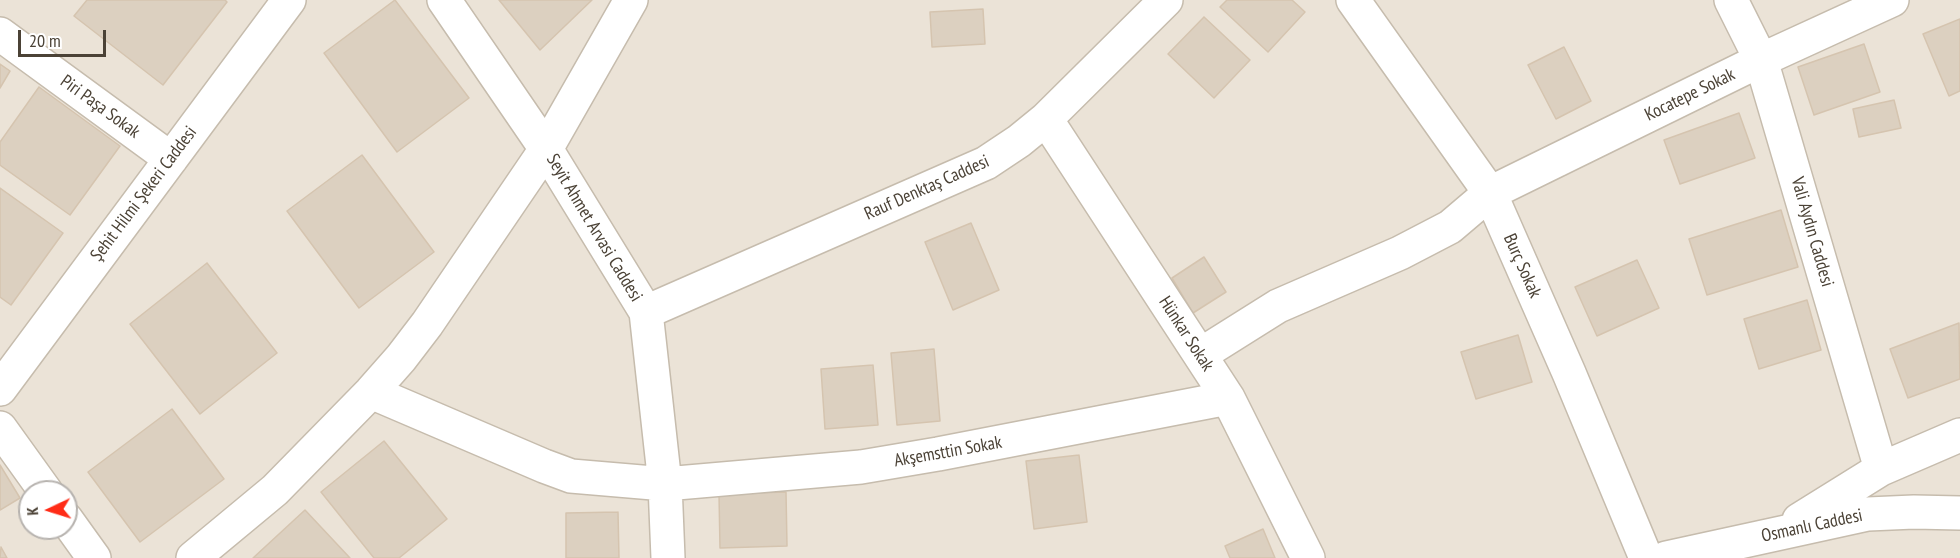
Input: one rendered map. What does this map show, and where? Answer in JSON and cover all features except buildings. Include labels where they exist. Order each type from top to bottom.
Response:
[{"type":"street","name":"Şehit Hilmi Şekeri Caddesi","points":[[0,389],[289,0]]},
{"type":"street","name":"Seyit Ahmet Arvasi Caddesi","points":[[444,0],[546,149],[646,312],[665,484],[668,558]]},
{"type":"street","points":[[194,558],[275,490],[371,392],[427,324],[546,149],[631,0]]},
{"type":"street","name":"Rauf Denktaş Caddesi","points":[[646,312],[986,163],[1046,119],[1166,0]]},
{"type":"street","name":"Burç Sokak","points":[[1353,0],[1490,193],[1569,373],[1646,558]]},
{"type":"street","name":"Vali Aydın Caddesi","points":[[1731,0],[1761,60],[1881,469]]},
{"type":"street","name":"Kocatepe Sokak","points":[[1200,356],[1278,306],[1400,253],[1450,227],[1490,193],[1761,60],[1892,0]]},
{"type":"street","name":"Piri Paşa Sokak","points":[[0,34],[171,159]]},
{"type":"street","name":"Hünkar Sokak","points":[[1046,119],[1228,398],[1308,558]]},
{"type":"street","name":"Akşemsttin Sokak","points":[[371,392],[571,476],[665,484],[872,465],[1228,398]]},
{"type":"street","points":[[0,428],[37,480]]},
{"type":"street","points":[[1779,532],[1881,469],[1960,435]]},
{"type":"street","name":"Osmanlı Caddesi","points":[[1666,558],[1868,514],[1960,513]]},
{"type":"street","points":[[78,536],[94,558]]},
{"type":"shaded area","points":[[0,0],[1960,0],[1960,558],[0,558]]}]
